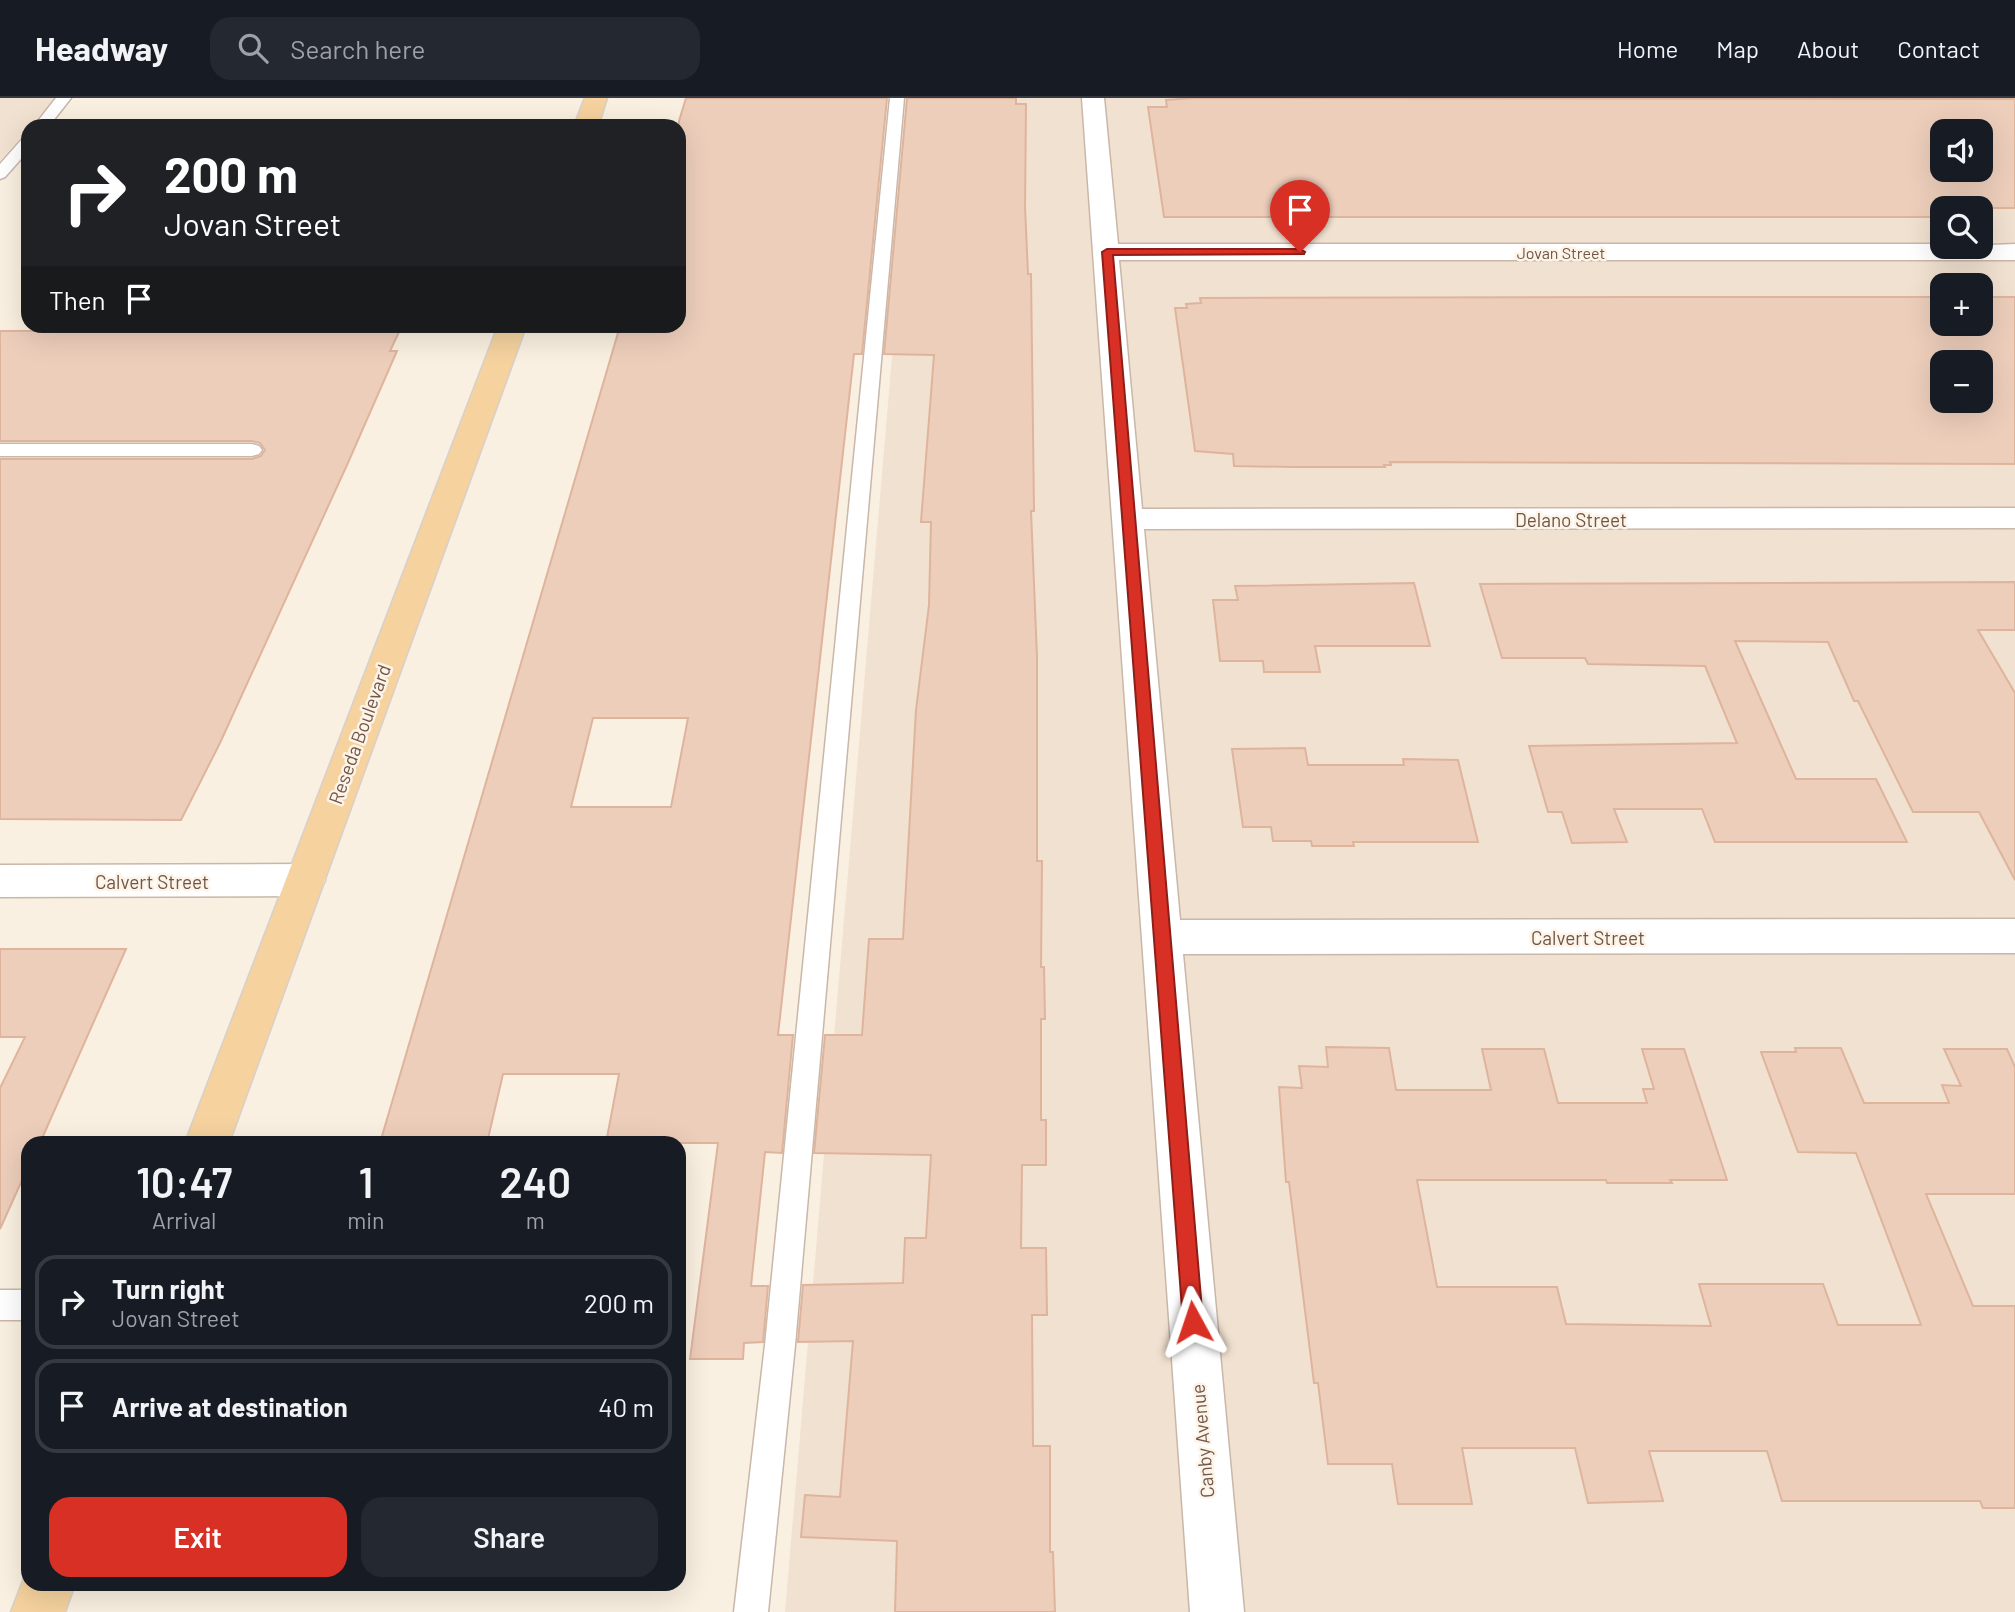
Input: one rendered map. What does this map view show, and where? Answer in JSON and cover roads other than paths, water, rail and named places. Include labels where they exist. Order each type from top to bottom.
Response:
[{"type":"main road","points":[[588,119],[596,98]]},
{"type":"main road","name":"Reseda Boulevard","points":[[210,1136],[509,333]]},
{"type":"main road","points":[[38,1612],[46,1591]]},
{"type":"street","name":"Canby Avenue","points":[[1093,98],[1217,1612]]},
{"type":"street","name":"Jovan Street","points":[[1107,252],[2015,253]]},
{"type":"street","name":"Delano Street","points":[[1127,519],[2015,518]]},
{"type":"street","name":"Calvert Street","points":[[0,881],[305,880]]},
{"type":"street","name":"Calvert Street","points":[[1161,937],[2015,936]]},
{"type":"lane","points":[[47,119],[64,98]]},
{"type":"lane","points":[[751,1612],[780,1345],[897,98]]},
{"type":"lane","points":[[0,174],[21,149]]},
{"type":"lane","points":[[0,450],[252,450]]},
{"type":"lane","points":[[0,1305],[21,1305]]}]
